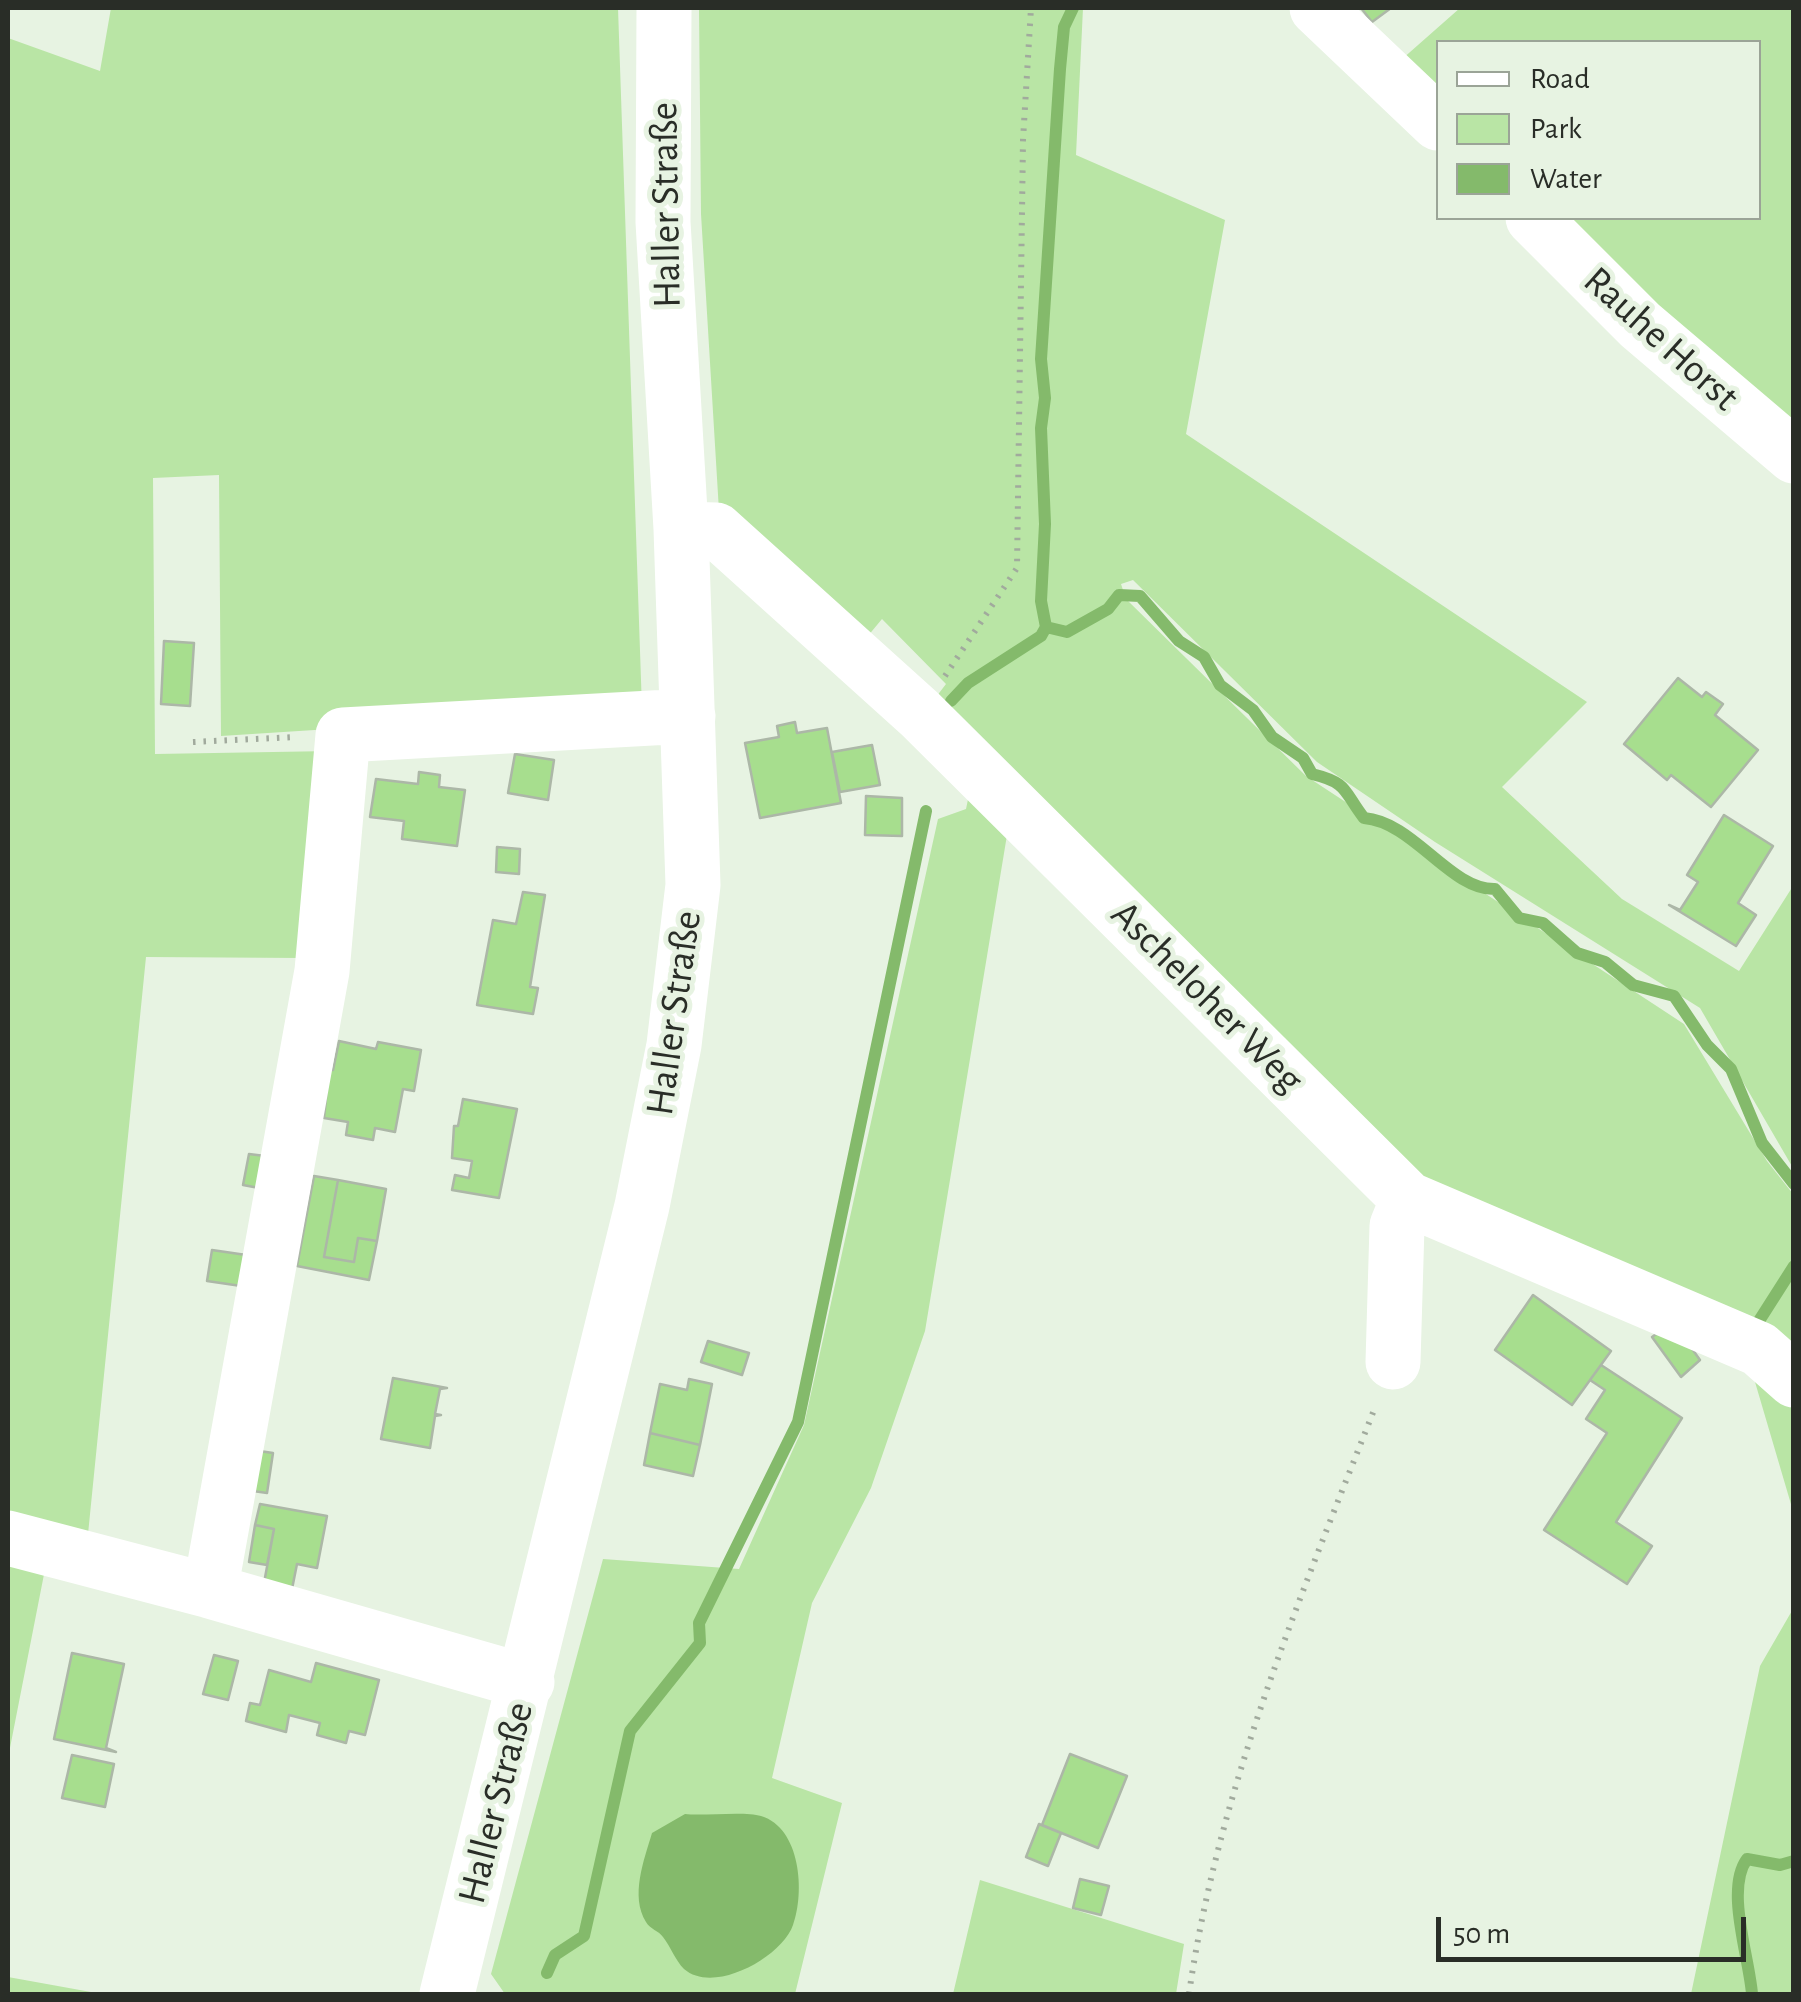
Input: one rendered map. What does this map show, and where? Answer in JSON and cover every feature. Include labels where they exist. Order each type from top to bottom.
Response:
[{"type":"street","name":"Haller Straße","points":[[447,1994],[642,1206],[674,1045],[693,885],[681,529],[662,222],[664,8]]},
{"type":"street","points":[[1317,8],[1436,121]]},
{"type":"street","name":"Rauhe Horst","points":[[1535,220],[1640,325],[1794,456]]},
{"type":"street","name":"Ascheloher Weg","points":[[681,529],[716,530],[920,714],[1408,1199],[1758,1348],[1794,1380]]},
{"type":"street","points":[[210,1592],[322,971],[343,735],[688,716]]},
{"type":"street","points":[[1392,1362],[1397,1226],[1408,1199]]},
{"type":"street","points":[[8,1538],[526,1682]]},
{"type":"path","points":[[920,714],[1017,568],[1023,140],[1030,8]]},
{"type":"path","points":[[193,742],[343,735]]},
{"type":"path","points":[[1189,1994],[1198,1927],[1274,1664],[1392,1362]]},
{"type":"green space","points":[[111,8],[618,8],[642,709],[221,736],[219,475],[153,478],[155,754],[332,751],[302,958],[146,957],[87,1544],[8,1526],[8,38],[100,71]]},
{"type":"green space","points":[[699,8],[1083,8],[1076,155],[1225,220],[1186,434],[1587,702],[1502,787],[1622,899],[1739,971],[1793,886],[1793,1168],[1700,1008],[1435,842],[1317,762],[1133,580],[1121,584],[1126,599],[1306,776],[1684,1024],[1767,1161],[1793,1194],[1793,1359],[1455,1205],[1376,1150],[930,705],[946,684],[882,619],[862,643],[719,511],[701,214]]},
{"type":"green space","points":[[1460,8],[1793,8],[1793,440],[1556,220],[1761,220],[1761,40],[1436,40],[1436,97],[1401,60]]},
{"type":"green space","points":[[971,785],[1009,823],[925,1331],[871,1488],[812,1603],[772,1778],[842,1803],[795,1994],[505,1994],[491,1974],[603,1559],[739,1569],[804,1425],[938,819],[966,809]]},
{"type":"green space","points":[[1750,1365],[1793,1404],[1793,1511]]},
{"type":"green space","points":[[8,1549],[47,1559],[8,1758]]},
{"type":"green space","points":[[1793,1609],[1793,1994],[1691,1994],[1760,1666]]},
{"type":"green space","points":[[980,1880],[1184,1944],[1176,1994],[953,1994]]},
{"type":"green space","points":[[8,1977],[102,1994],[8,1994]]},
{"type":"water","points":[[685,1814],[761,1816],[785,1834],[792,1847],[799,1880],[793,1925],[776,1949],[762,1960],[729,1975],[697,1976],[684,1969],[641,1912],[640,1878],[652,1833]]},
{"type":"building","points":[[1361,8],[1391,8],[1372,22]]},
{"type":"building","points":[[164,641],[194,643],[190,706],[161,704]]},
{"type":"building","points":[[1678,678],[1702,697],[1706,692],[1723,704],[1715,715],[1758,750],[1711,807],[1671,775],[1667,780],[1624,744]]},
{"type":"building","points":[[795,722],[797,733],[827,728],[841,803],[760,818],[745,743],[779,737],[777,726]]},
{"type":"building","points":[[872,745],[880,785],[840,792],[832,752]]},
{"type":"building","points":[[515,754],[554,760],[548,800],[508,793]]},
{"type":"building","points":[[419,772],[440,775],[439,787],[465,790],[457,846],[402,839],[404,821],[370,817],[376,779],[418,784]]},
{"type":"building","points":[[866,796],[902,798],[902,836],[865,835]]},
{"type":"building","points":[[1724,815],[1773,846],[1738,903],[1756,915],[1736,946],[1669,905],[1680,910],[1698,882],[1687,875]]},
{"type":"building","points":[[497,847],[520,849],[519,874],[496,872]]},
{"type":"building","points":[[523,892],[545,895],[530,987],[538,988],[533,1014],[477,1005],[493,920],[516,924]]},
{"type":"building","points":[[339,1041],[376,1049],[378,1042],[421,1050],[414,1091],[403,1089],[395,1132],[375,1128],[373,1140],[346,1135],[348,1122],[324,1118],[329,1069],[333,1070]]},
{"type":"building","points":[[463,1099],[517,1109],[499,1198],[452,1190],[455,1175],[469,1178],[472,1161],[452,1158],[454,1126],[458,1126]]},
{"type":"building","points":[[249,1154],[265,1156],[259,1188],[243,1185]]},
{"type":"building","points":[[314,1176],[338,1180],[324,1257],[354,1262],[358,1238],[377,1241],[369,1280],[297,1266]]},
{"type":"building","points":[[338,1180],[386,1189],[377,1241],[358,1238],[354,1262],[324,1257]]},
{"type":"building","points":[[212,1250],[253,1256],[248,1287],[207,1281]]},
{"type":"building","points":[[1533,1295],[1611,1351],[1572,1405],[1495,1350]]},
{"type":"building","points":[[1673,1322],[1700,1360],[1681,1377],[1652,1337]]},
{"type":"building","points":[[708,1341],[749,1353],[742,1375],[701,1362]]},
{"type":"building","points":[[1601,1365],[1682,1418],[1616,1522],[1652,1546],[1627,1584],[1544,1530],[1607,1433],[1586,1419],[1605,1390],[1590,1380]]},
{"type":"building","points":[[393,1378],[447,1388],[440,1389],[435,1414],[441,1415],[435,1416],[430,1448],[381,1439]]},
{"type":"building","points":[[689,1379],[712,1384],[700,1445],[650,1433],[660,1384],[687,1390]]},
{"type":"building","points":[[650,1433],[700,1445],[693,1476],[644,1465]]},
{"type":"building","points":[[246,1449],[273,1453],[267,1493],[239,1489]]},
{"type":"building","points":[[260,1504],[327,1516],[317,1568],[297,1564],[292,1589],[264,1583],[274,1529],[255,1525]]},
{"type":"building","points":[[255,1525],[274,1529],[267,1565],[249,1562]]},
{"type":"building","points":[[72,1653],[124,1664],[106,1748],[116,1752],[54,1739]]},
{"type":"building","points":[[214,1655],[238,1661],[228,1700],[203,1694]]},
{"type":"building","points":[[316,1663],[379,1680],[365,1735],[349,1731],[346,1743],[317,1735],[320,1723],[289,1715],[286,1732],[246,1721],[250,1703],[260,1705],[269,1670],[311,1682]]},
{"type":"building","points":[[1070,1754],[1127,1776],[1098,1848],[1042,1825]]},
{"type":"building","points":[[72,1755],[114,1764],[105,1807],[62,1798]]},
{"type":"building","points":[[1039,1824],[1061,1833],[1048,1866],[1026,1857]]},
{"type":"building","points":[[1080,1879],[1109,1886],[1101,1915],[1073,1908]]},
{"type":"waterway","points":[[1073,8],[1064,27],[1060,69],[1041,359],[1045,398],[1041,428],[1045,524],[1041,601],[1046,627],[1067,632],[1108,609],[1119,595],[1140,596],[1179,641],[1204,657],[1220,685],[1253,710],[1272,737],[1303,758],[1312,774],[1339,785],[1364,818],[1399,831],[1463,879],[1495,889],[1519,918],[1543,923],[1577,953],[1605,962],[1633,985],[1674,996],[1707,1045],[1731,1069],[1762,1143],[1794,1184]]},
{"type":"waterway","points":[[951,701],[968,683],[1041,636],[1046,627]]},
{"type":"waterway","points":[[547,1973],[555,1955],[584,1936],[630,1731],[700,1643],[699,1623],[798,1422],[926,811]]},
{"type":"waterway","points":[[1757,1324],[1794,1266]]},
{"type":"waterway","points":[[1752,1994],[1738,1905],[1741,1872],[1747,1859],[1780,1865],[1794,1861]]}]
